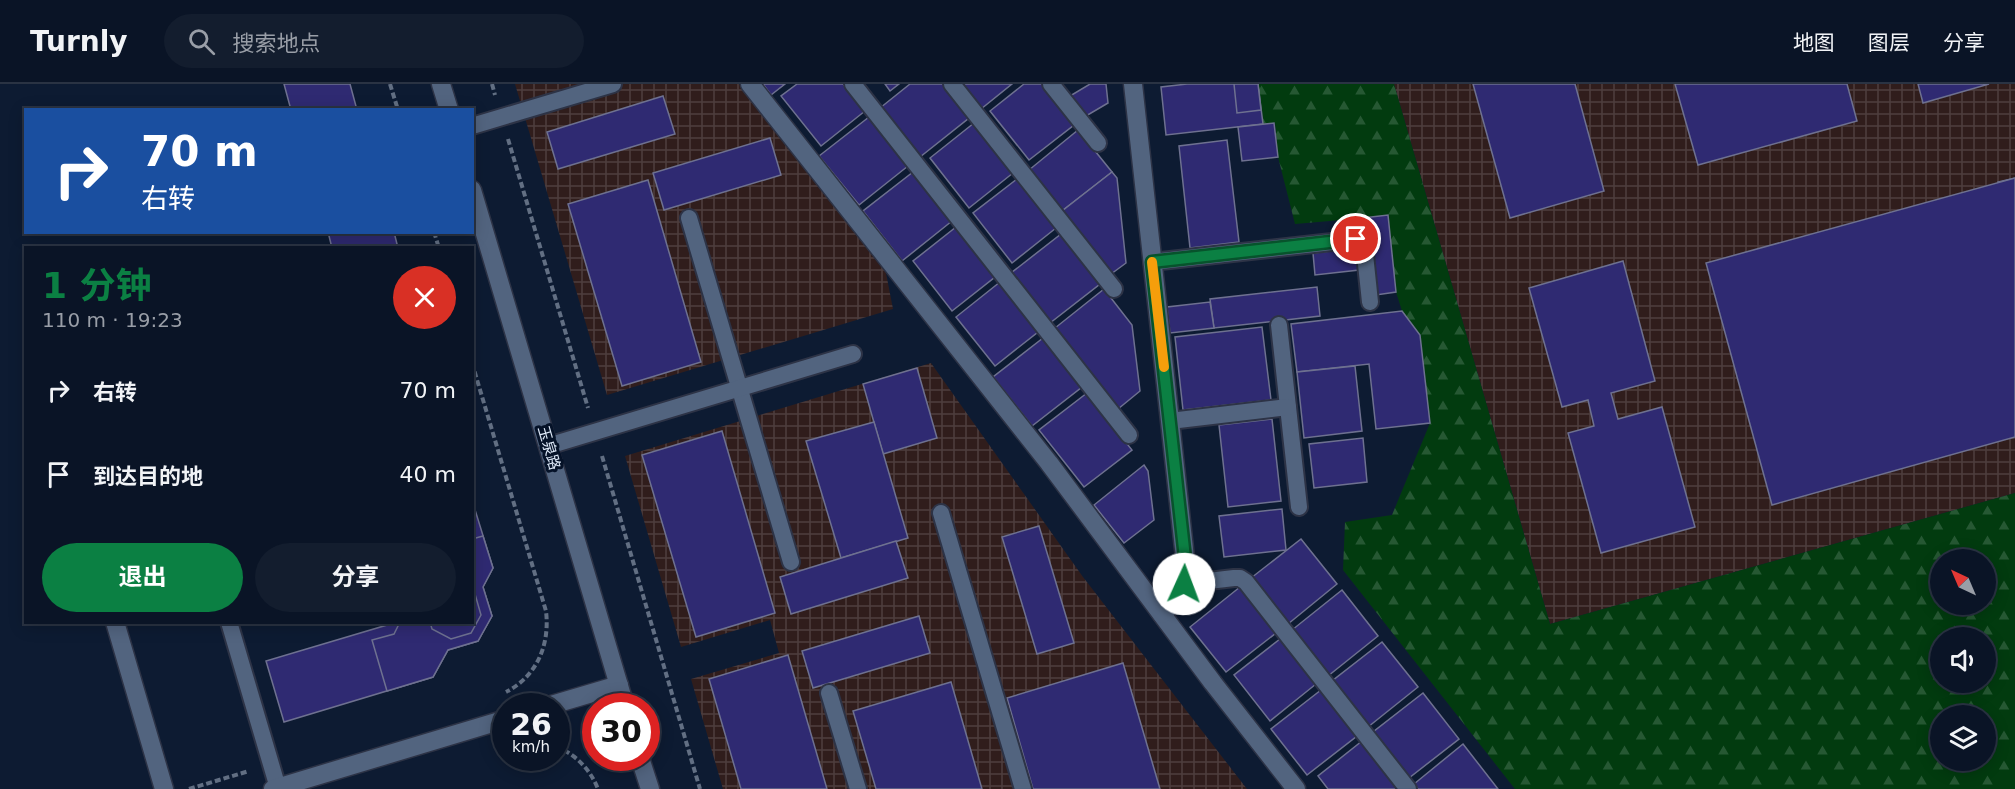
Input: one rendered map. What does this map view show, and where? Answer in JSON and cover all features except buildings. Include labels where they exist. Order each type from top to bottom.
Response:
[{"type":"street","points":[[441,84],[448,108]]},
{"type":"street","points":[[750,84],[1042,454],[1296,789]]},
{"type":"street","points":[[1133,84],[1186,567],[1184,584],[1177,599],[1162,615]]},
{"type":"street","name":"玉泉路","points":[[474,197],[621,693]]},
{"type":"street","points":[[116,624],[164,789]]},
{"type":"street","points":[[570,699],[619,685]]},
{"type":"street","points":[[276,788],[492,723]]},
{"type":"street","points":[[644,771],[650,789]]},
{"type":"lane","points":[[474,125],[614,84]]},
{"type":"lane","points":[[853,84],[1130,435]]},
{"type":"lane","points":[[952,84],[1114,289]]},
{"type":"lane","points":[[1051,84],[1098,143]]},
{"type":"lane","points":[[689,218],[791,562]]},
{"type":"lane","points":[[1152,262],[1359,239],[1364,245],[1370,302]]},
{"type":"lane","points":[[1279,325],[1299,507]]},
{"type":"lane","points":[[548,446],[853,354]]},
{"type":"lane","points":[[1170,421],[1288,407]]},
{"type":"lane","points":[[941,513],[1023,789]]},
{"type":"lane","points":[[1184,584],[1234,578],[1240,578],[1246,582],[1408,789]]},
{"type":"lane","points":[[230,624],[276,788]]},
{"type":"lane","points":[[829,693],[858,789]]},
{"type":"path","points":[[390,84],[397,108]]},
{"type":"path","points":[[474,370],[547,620],[546,639],[536,666],[516,686],[504,693]]},
{"type":"path","points":[[570,753],[583,764],[598,789]]},
{"type":"path","points":[[189,789],[256,769]]},
{"type":"shaded area","points":[[515,84],[739,84],[886,273],[893,309],[607,395]]},
{"type":"shaded area","points":[[1394,84],[2015,84],[2015,493],[1550,624]]},
{"type":"shaded area","points":[[931,363],[1083,577],[1247,789],[723,789],[691,679],[779,653],[770,620],[681,647],[625,456]]},
{"type":"green space","points":[[1258,84],[1394,84],[1550,624],[2015,493],[2015,789],[1515,789],[1343,570],[1345,522],[1392,515],[1430,423],[1420,335],[1402,311],[1396,292],[1388,216],[1295,224],[1278,157],[1275,123],[1263,124]]},
{"type":"slow traffic","points":[[1152,262],[1164,367]]},
{"type":"route","points":[[1184,584],[1186,567],[1152,262],[1356,239]]}]
